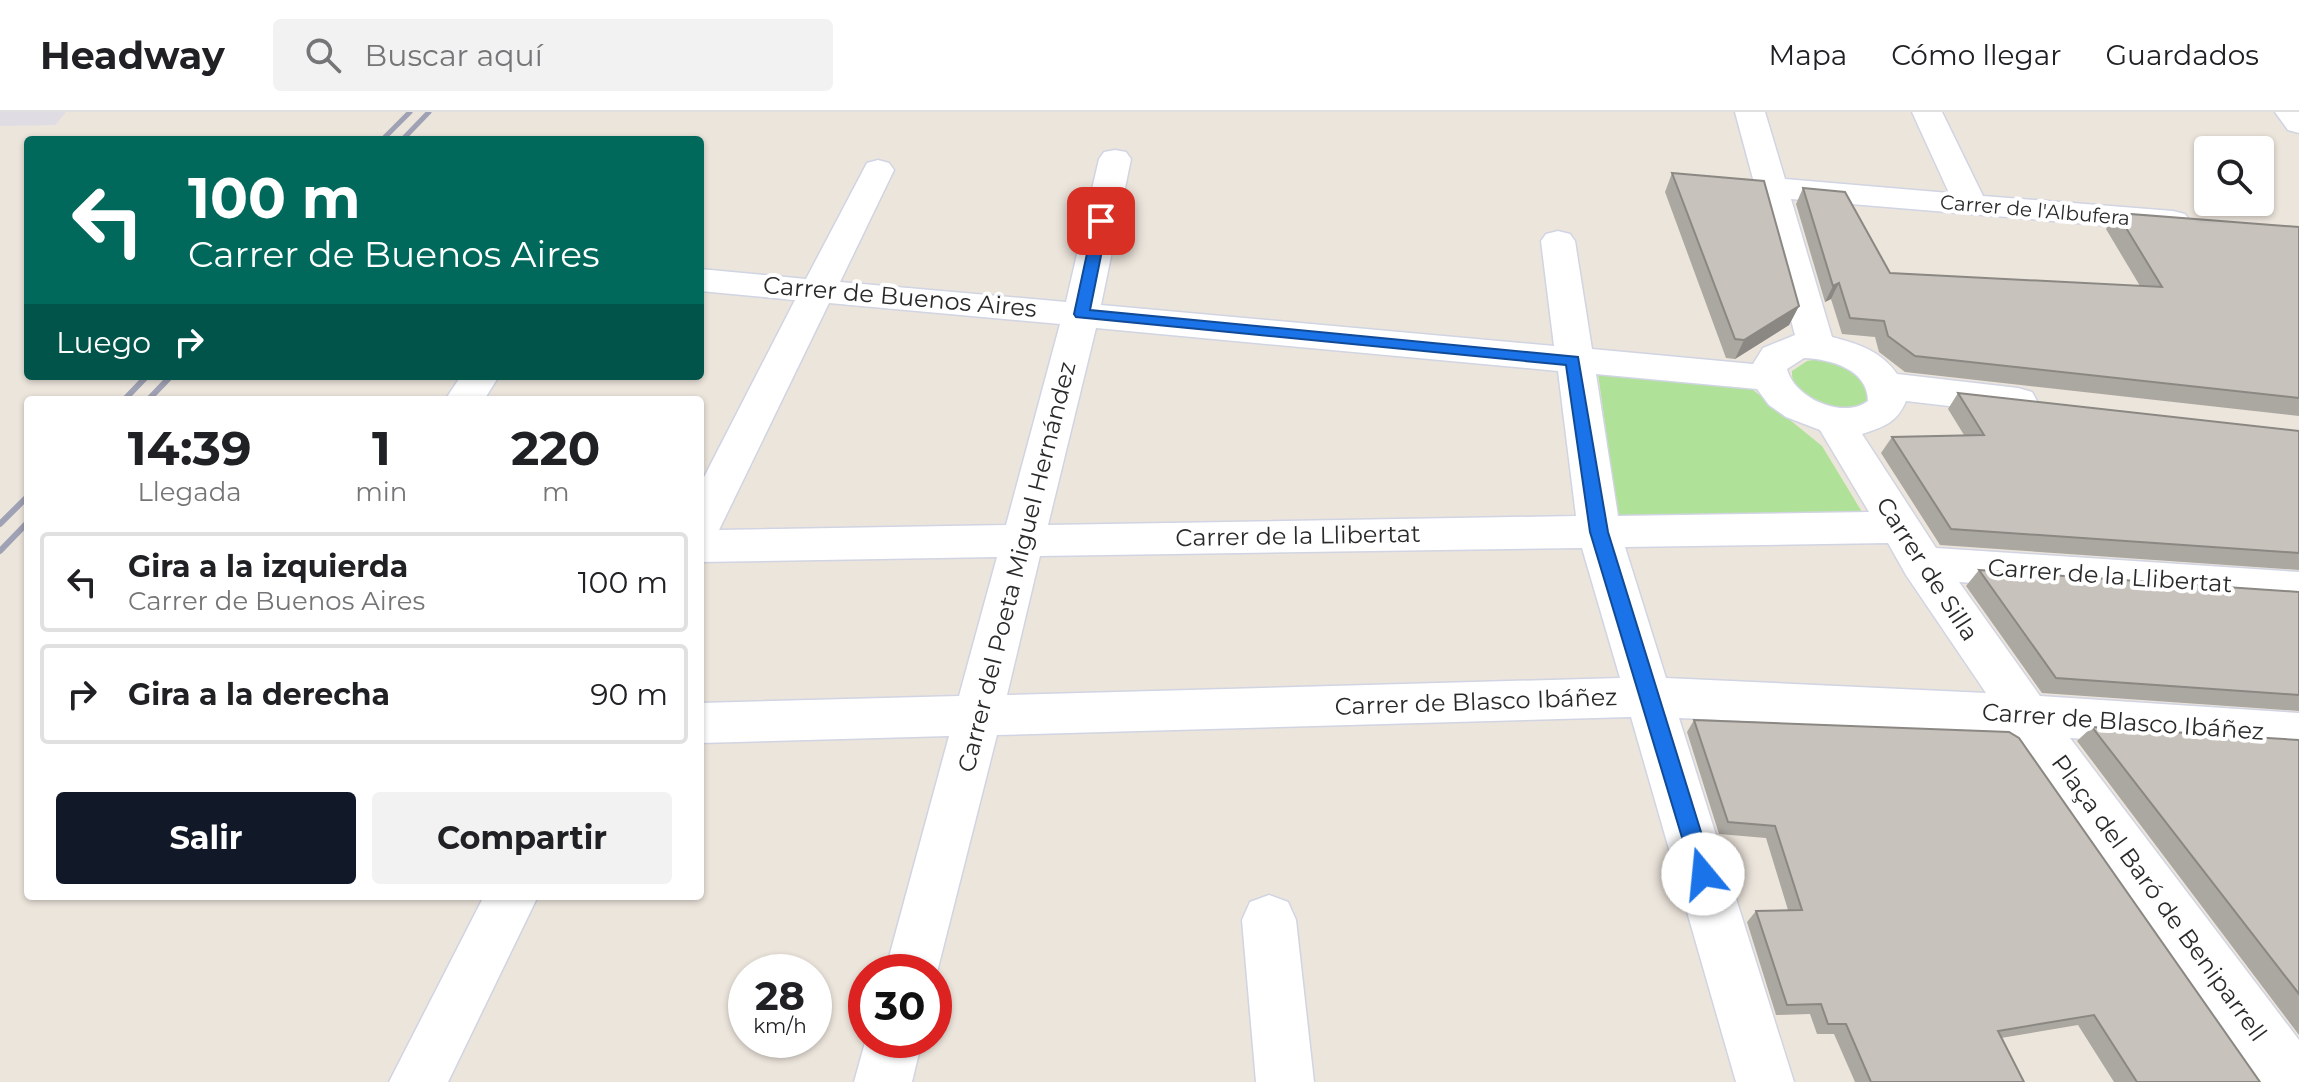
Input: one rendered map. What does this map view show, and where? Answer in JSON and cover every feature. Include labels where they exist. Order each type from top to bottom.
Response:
[{"type":"street","points":[[1750,112],[1816,346]]},
{"type":"street","points":[[1927,112],[1971,204]]},
{"type":"street","points":[[2290,112],[2299,124]]},
{"type":"street","name":"Carrer del Poeta Miguel Hernández","points":[[917,954],[1081,314],[1115,159]]},
{"type":"street","points":[[704,518],[821,290],[878,170]]},
{"type":"street","name":"Carrer de l'Albufera","points":[[1772,188],[2205,224]]},
{"type":"street","points":[[1558,241],[1599,532],[1765,1082]]},
{"type":"street","name":"Carrer de Buenos Aires","points":[[704,280],[1769,378]]},
{"type":"street","points":[[1816,346],[1834,349],[1867,364],[1887,386],[1889,399],[1883,410],[1871,418],[1854,422],[1834,421],[1799,409],[1774,389],[1769,378],[1769,367],[1774,358],[1784,351],[1816,346]]},
{"type":"street","points":[[1887,386],[2045,404]]},
{"type":"street","name":"Carrer de Silla","points":[[1834,421],[1897,527],[2024,715]]},
{"type":"street","name":"Carrer de la Llibertat","points":[[704,546],[1897,527]]},
{"type":"street","name":"Carrer de la Llibertat","points":[[1921,563],[2299,589]]},
{"type":"street","name":"Carrer de Blasco Ibáñez","points":[[704,723],[1651,697],[2024,715],[2299,733]]},
{"type":"street","name":"Plaça del Baró de Beniparrell","points":[[2024,715],[2295,1082]]},
{"type":"street","points":[[418,1082],[510,900]]},
{"type":"street","points":[[1269,920],[1285,1082]]},
{"type":"street","points":[[883,1082],[889,1058]]},
{"type":"shaded area","points":[[0,112],[66,112],[55,125],[0,126]]},
{"type":"green space","points":[[1819,359],[1844,364],[1864,377],[1870,400],[1856,408],[1843,410],[1822,406],[1804,396],[1793,381],[1792,371],[1807,361]]},
{"type":"green space","points":[[1598,374],[1752,389],[1822,446],[1862,512],[1618,516]]},
{"type":"building","points":[[1672,173],[1764,181],[1799,306],[1744,340],[1735,339]]},
{"type":"building","points":[[1803,188],[1845,192],[1890,273],[2162,287],[2117,213],[2299,227],[2299,398],[1915,356],[1888,336],[1884,321],[1850,318],[1839,283],[1833,286]]},
{"type":"building","points":[[1958,393],[2299,431],[2299,553],[1951,529],[1892,437],[1984,435]]},
{"type":"building","points":[[1979,570],[2299,592],[2299,695],[2056,678]]},
{"type":"building","points":[[1694,720],[2009,732],[2019,738],[2260,1082],[2137,1082],[2094,1015],[1998,1031],[2024,1082],[1871,1082],[1846,1024],[1828,1024],[1821,1004],[1787,1005],[1756,911],[1802,910],[1775,826],[1728,822]]},
{"type":"building","points":[[2092,727],[2299,740],[2299,994]]},
{"type":"railway","points":[[386,136],[410,112]]},
{"type":"railway","points":[[406,136],[429,112]]},
{"type":"railway","points":[[128,396],[143,380]]},
{"type":"railway","points":[[152,396],[167,380]]},
{"type":"railway","points":[[0,524],[24,500]]},
{"type":"railway","points":[[0,551],[24,526]]},
{"type":"route","points":[[1101,221],[1081,314],[1573,361],[1599,532],[1703,874]]}]
